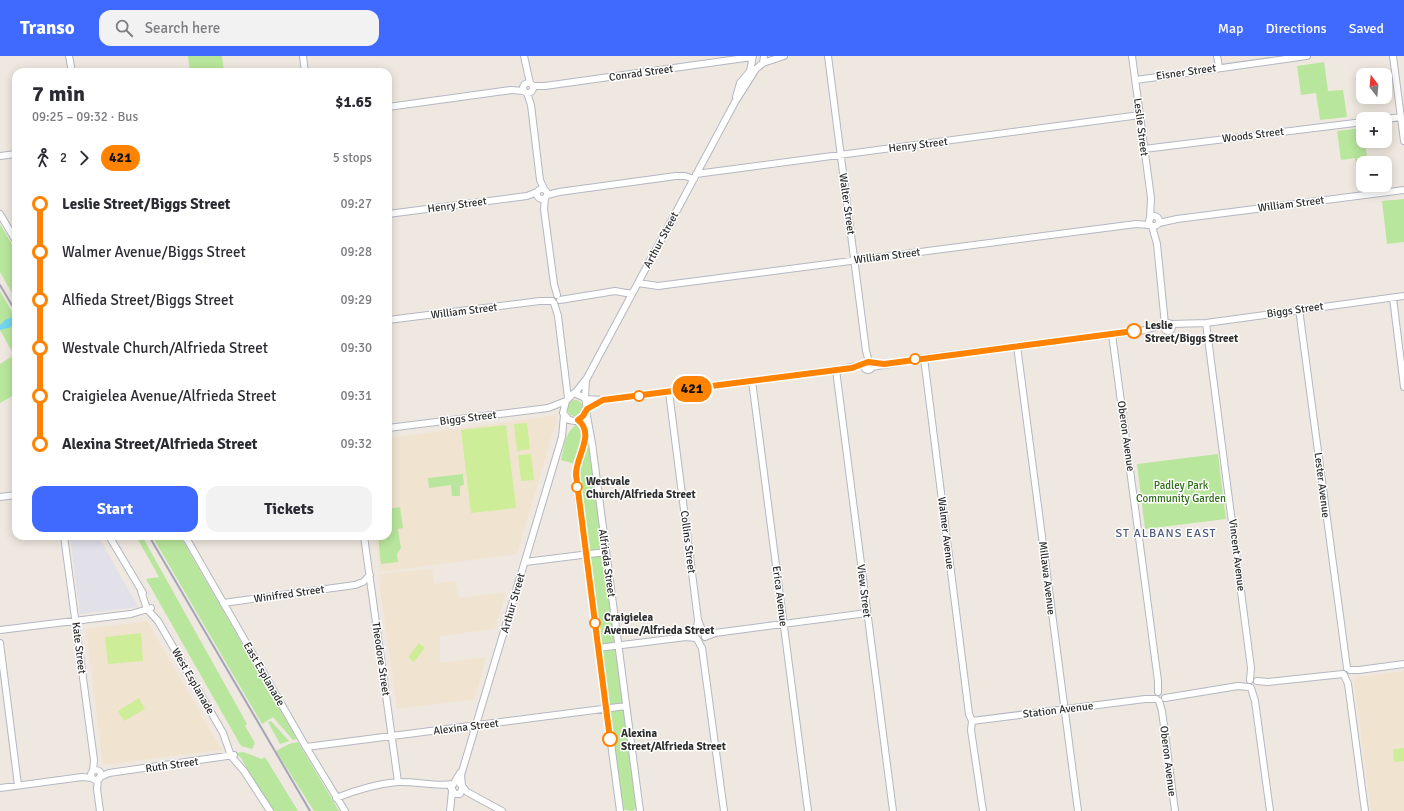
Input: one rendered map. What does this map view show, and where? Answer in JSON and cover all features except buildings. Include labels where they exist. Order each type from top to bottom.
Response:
[{"type":"street","points":[[303,56],[304,68]]},
{"type":"street","points":[[524,56],[567,382],[567,400],[564,414],[569,420],[576,420],[586,410],[585,398],[575,393],[567,382]]},
{"type":"street","points":[[770,56],[781,56]]},
{"type":"street","points":[[762,61],[781,56]]},
{"type":"street","name":"Walter Street","points":[[828,56],[868,365]]},
{"type":"street","name":"Leslie Street","points":[[1132,56],[1168,326]]},
{"type":"street","points":[[1217,56],[1219,68]]},
{"type":"street","name":"Eisner Street","points":[[1136,80],[1307,56]]},
{"type":"street","points":[[1393,56],[1404,141]]},
{"type":"street","points":[[70,58],[71,68]]},
{"type":"street","name":"Conrad Street","points":[[392,105],[736,60],[762,61]]},
{"type":"street","name":"Arthur Street","points":[[735,102],[740,83],[749,72],[752,60]]},
{"type":"street","name":"Arthur Street","points":[[575,393],[587,378],[735,102],[762,61]]},
{"type":"street","points":[[1397,88],[1404,87]]},
{"type":"street","name":"Henry Street","points":[[392,213],[681,176],[695,176],[1140,115]]},
{"type":"street","points":[[1392,118],[1401,117]]},
{"type":"street","name":"Woods Street","points":[[1144,149],[1356,123]]},
{"type":"street","points":[[0,156],[12,154]]},
{"type":"street","name":"William Street","points":[[638,283],[649,286],[658,286],[1404,190]]},
{"type":"street","points":[[0,214],[12,234]]},
{"type":"street","name":"William Street","points":[[392,320],[615,291],[632,294]]},
{"type":"street","name":"Biggs Street","points":[[585,398],[603,400],[669,392],[1404,296]]},
{"type":"street","points":[[1393,298],[1404,387]]},
{"type":"street","name":"Lester Avenue","points":[[1299,309],[1365,811]]},
{"type":"street","name":"Vincent Avenue","points":[[1206,323],[1270,811]]},
{"type":"street","name":"Oberon Avenue","points":[[1112,334],[1175,811]]},
{"type":"street","name":"Millawa Avenue","points":[[1017,346],[1078,811]]},
{"type":"street","name":"Walmer Avenue","points":[[924,358],[969,714],[973,721],[973,733],[983,811]]},
{"type":"street","name":"View Street","points":[[836,370],[893,811]]},
{"type":"street","name":"Arthur Street","points":[[585,398],[587,378]]},
{"type":"street","name":"Erica Avenue","points":[[752,381],[808,811]]},
{"type":"street","name":"Collins Street","points":[[669,392],[724,811]]},
{"type":"street","points":[[567,400],[575,393]]},
{"type":"street","name":"Biggs Street","points":[[392,428],[548,408],[567,400]]},
{"type":"street","name":"Biggs Street","points":[[586,410],[603,400]]},
{"type":"street","name":"Biggs Street","points":[[548,408],[564,414]]},
{"type":"street","name":"Alfrieda Street","points":[[586,410],[640,811]]},
{"type":"street","name":"Arthur Street","points":[[464,769],[562,437],[564,414]]},
{"type":"street","name":"Arthur Street","points":[[562,437],[576,420]]},
{"type":"street","name":"Alfrieda Street","points":[[576,420],[582,424],[584,430],[584,444],[576,471],[620,811]]},
{"type":"street","points":[[0,497],[12,496]]},
{"type":"street","name":"Kate Street","points":[[65,540],[100,811]]},
{"type":"street","name":"West Esplanade","points":[[111,540],[142,591],[149,608],[228,742],[233,756]]},
{"type":"street","name":"East Esplanade","points":[[187,540],[306,747],[345,811]]},
{"type":"street","name":"Theodore Street","points":[[365,540],[398,782]]},
{"type":"street","points":[[525,562],[606,552]]},
{"type":"street","name":"Winifred Street","points":[[223,603],[355,585],[364,582],[370,575]]},
{"type":"street","points":[[355,585],[364,586],[372,592]]},
{"type":"street","points":[[0,630],[131,614],[149,608]]},
{"type":"street","points":[[598,648],[867,613]]},
{"type":"street","points":[[0,643],[18,785]]},
{"type":"street","name":"Station Avenue","points":[[973,721],[1404,664]]},
{"type":"street","name":"Alexina Street","points":[[306,747],[626,706]]},
{"type":"street","points":[[233,756],[244,770],[270,811]]},
{"type":"street","name":"Ruth Street","points":[[0,788],[233,756]]},
{"type":"street","points":[[451,811],[452,791],[454,784],[464,769]]},
{"type":"street","points":[[451,811],[460,794],[462,786],[461,775],[464,769]]},
{"type":"street","points":[[336,798],[372,786],[398,782],[435,785],[458,783],[477,797],[502,811]]},
{"type":"street","points":[[435,785],[452,791],[455,794],[477,797]]},
{"type":"shaded area","points":[[558,415],[517,554],[380,572],[376,540],[392,540],[392,437]]},
{"type":"shaded area","points":[[71,540],[100,540],[138,607],[80,614]]},
{"type":"shaded area","points":[[432,569],[434,584],[455,581],[459,598],[506,592],[495,629],[440,636],[440,663],[486,657],[475,699],[397,709],[378,574]]},
{"type":"shaded area","points":[[147,621],[222,750],[103,765],[86,629]]},
{"type":"shaded area","points":[[1404,671],[1404,811],[1371,811],[1354,681],[1356,677]]},
{"type":"green space","points":[[188,56],[222,56],[224,68],[190,68]]},
{"type":"green space","points":[[1324,62],[1328,91],[1343,90],[1347,117],[1320,120],[1316,93],[1301,95],[1297,66]]},
{"type":"green space","points":[[1356,129],[1356,148],[1366,148],[1367,156],[1356,156],[1356,168],[1355,158],[1341,160],[1337,131]]},
{"type":"green space","points":[[1404,199],[1404,242],[1387,244],[1382,201]]},
{"type":"green space","points":[[0,224],[12,244],[12,293],[0,272]]},
{"type":"green space","points":[[0,291],[12,312],[12,351],[0,330]]},
{"type":"green space","points":[[12,356],[12,396],[0,403],[0,364]]},
{"type":"green space","points":[[575,400],[582,405],[583,408],[578,415],[575,416],[568,411],[567,408],[572,401]]},
{"type":"green space","points":[[527,423],[530,449],[517,451],[514,424]]},
{"type":"green space","points":[[577,424],[579,424],[583,435],[575,464],[561,460],[567,436]]},
{"type":"green space","points":[[585,424],[588,433],[603,548],[602,550],[589,551],[588,549],[578,470]]},
{"type":"green space","points":[[506,425],[516,508],[471,513],[461,430]]},
{"type":"green space","points":[[531,454],[534,480],[521,481],[518,455]]},
{"type":"green space","name":"Padley Park Community Garden","points":[[1218,454],[1226,519],[1145,529],[1137,464]]},
{"type":"green space","points":[[463,474],[464,485],[460,486],[460,496],[452,496],[451,485],[429,488],[428,478]]},
{"type":"green space","points":[[400,507],[403,528],[398,529],[401,548],[397,554],[398,562],[381,564],[378,540],[392,540],[392,508]]},
{"type":"green space","points":[[138,540],[144,540],[247,724],[245,726],[255,743],[252,749],[241,746],[146,579],[159,577]]},
{"type":"green space","points":[[154,540],[182,540],[297,739],[293,740],[273,717],[262,724]]},
{"type":"green space","points":[[603,555],[615,642],[604,645],[601,643],[589,562],[590,557]]},
{"type":"green space","points":[[141,633],[143,661],[108,664],[105,637]]},
{"type":"green space","points":[[419,643],[425,648],[414,662],[408,657]]},
{"type":"green space","points":[[615,648],[623,703],[610,706],[608,704],[602,653],[604,650]]},
{"type":"green space","points":[[139,698],[145,709],[124,721],[118,711]]},
{"type":"green space","points":[[622,709],[624,711],[637,808],[632,811],[622,809],[610,712]]},
{"type":"green space","points":[[271,721],[289,741],[280,744],[268,722]]},
{"type":"green space","points":[[298,742],[339,811],[314,811],[276,751],[289,744]]},
{"type":"green space","points":[[1404,748],[1404,761],[1394,762],[1393,749]]},
{"type":"green space","points":[[243,752],[262,759],[265,757],[298,811],[272,811],[248,772],[242,759],[236,753]]},
{"type":"water","points":[[12,317],[12,327],[0,330],[0,325],[5,320]]},
{"type":"railway","points":[[0,285],[12,305]]},
{"type":"railway","points":[[151,540],[310,811]]},
{"type":"bus line","name":"421","points":[[610,739],[576,475],[576,466],[585,438],[584,427],[578,420],[593,404],[603,400],[852,368],[866,362],[884,364],[1134,331]]},
{"type":"place","name":"Leslie Street/Biggs Street","points":[[1134,331]]},
{"type":"place","name":"Westvale Church/Alfrieda Street","points":[[577,487]]},
{"type":"place","name":"Craigielea Avenue/Alfrieda Street","points":[[595,623]]},
{"type":"place","name":"Alexina Street/Alfrieda Street","points":[[610,739]]},
{"type":"district","name":"ST ALBANS EAST","points":[[1166,533]]}]
